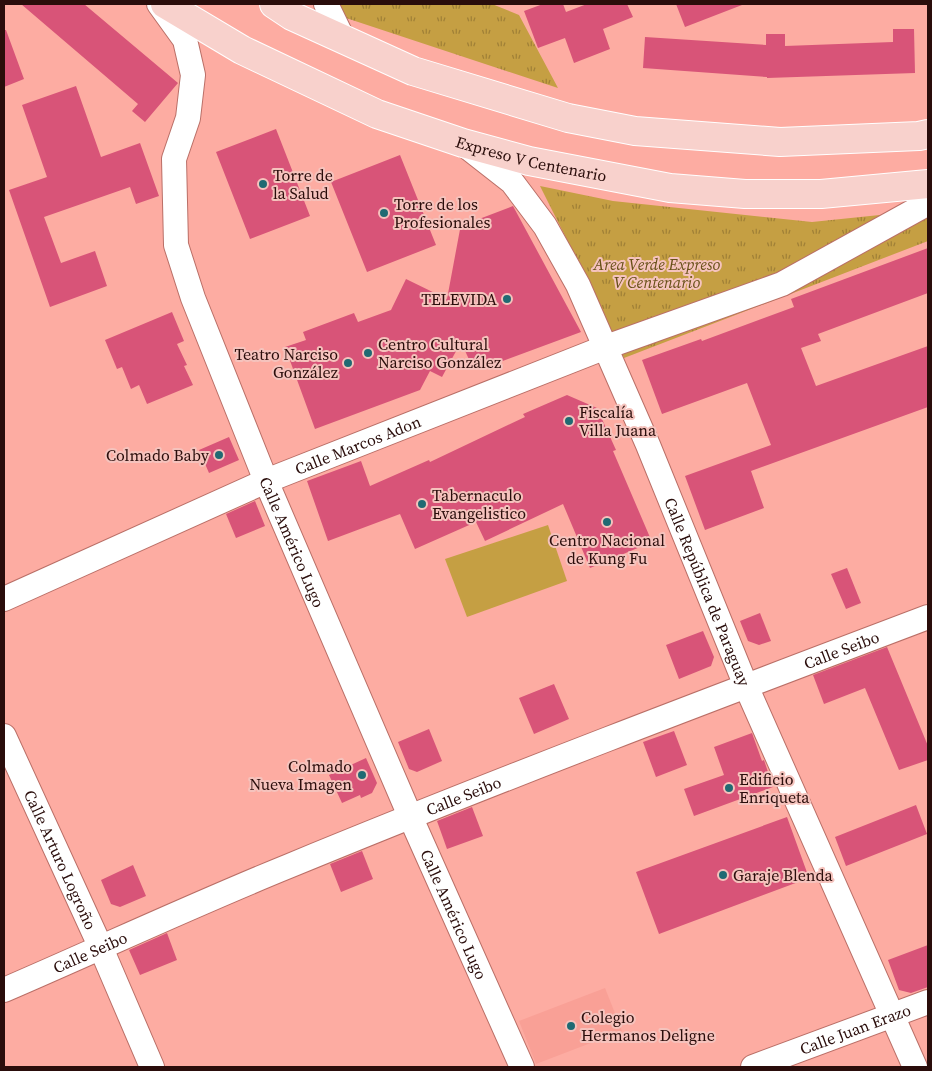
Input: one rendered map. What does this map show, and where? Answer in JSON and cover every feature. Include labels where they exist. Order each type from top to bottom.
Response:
[{"type":"main road","name":"Expreso V Centenario","points":[[165,4],[242,50],[377,114],[462,143],[529,161],[670,188],[745,194],[821,194],[928,184]]},
{"type":"main road","points":[[274,4],[292,16],[413,71],[568,118],[635,131],[780,142],[919,136],[928,134]]},
{"type":"street","name":"Calle Américo Lugo","points":[[159,4],[186,40],[193,75],[188,118],[174,159],[176,245],[193,298],[266,481],[410,816],[522,1067]]},
{"type":"street","points":[[326,4],[343,39]]},
{"type":"street","name":"Calle República de Paraguay","points":[[462,143],[512,182],[545,226],[578,285],[648,445],[746,686],[915,1067]]},
{"type":"street","points":[[606,347],[782,284],[928,202]]},
{"type":"street","name":"Calle Marcos Adon","points":[[4,599],[266,481],[606,347]]},
{"type":"street","name":"Calle Seibo","points":[[4,990],[286,867],[410,816],[928,617]]},
{"type":"street","name":"Calle Arturo Logroño","points":[[4,736],[101,948],[152,1067]]},
{"type":"street","name":"Calle Juan Erazo","points":[[752,1067],[928,1002]]},
{"type":"shaded area","name":"Colegio Hermanos Deligne","points":[[605,988],[622,1031],[536,1064],[519,1021]]},
{"type":"green space","points":[[337,4],[492,4],[519,15],[558,88],[343,17]]},
{"type":"green space","name":"Area Verde Expreso V Centenario","points":[[540,186],[613,201],[812,222],[928,210],[928,241],[624,358]]},
{"type":"green space","points":[[548,525],[567,581],[467,617],[445,559]]},
{"type":"building","points":[[21,4],[84,4],[178,83],[145,122],[132,111],[138,104]]},
{"type":"building","points":[[543,4],[563,4],[566,12],[587,4],[627,4],[633,17],[603,29],[610,49],[574,63],[565,38],[538,48],[524,11]]},
{"type":"building","points":[[676,4],[741,4],[742,5],[685,27]]},
{"type":"building","points":[[893,29],[914,29],[915,73],[767,78],[643,68],[645,37],[766,45],[766,34],[785,34],[785,46],[893,42]]},
{"type":"building","points":[[4,30],[6,30],[24,79],[4,87]]},
{"type":"building","points":[[76,86],[101,157],[140,143],[159,196],[136,204],[130,187],[44,217],[61,263],[95,251],[107,286],[50,307],[9,190],[47,177],[22,105]]},
{"type":"building","name":"Torre de la Salud","points":[[276,129],[310,216],[250,239],[216,152]]},
{"type":"building","name":"Torre de los Profesionales","points":[[400,155],[436,245],[367,272],[331,182]]},
{"type":"building","points":[[513,206],[581,332],[492,365],[472,366],[461,342],[442,377],[430,371],[420,390],[315,429],[285,347],[306,340],[303,332],[354,313],[358,322],[391,310],[406,279],[447,299],[461,224],[466,224]]},
{"type":"building","points":[[928,248],[928,293],[818,334],[821,341],[801,348],[816,386],[928,346],[928,407],[751,471],[764,508],[705,530],[685,476],[771,445],[747,383],[662,414],[642,360],[701,339],[702,341],[794,307],[791,299]]},
{"type":"building","points":[[172,312],[184,341],[177,344],[187,365],[184,366],[193,385],[147,404],[139,385],[131,389],[122,367],[117,369],[105,340]]},
{"type":"building","points":[[567,395],[597,408],[616,450],[613,451],[652,542],[590,568],[563,504],[485,541],[476,522],[415,549],[400,514],[328,541],[307,481],[361,461],[370,486],[429,460],[430,462],[525,417],[523,414]]},
{"type":"building","name":"Colmado Baby","points":[[229,437],[239,460],[209,473],[199,450]]},
{"type":"building","points":[[255,501],[265,526],[236,538],[226,514]]},
{"type":"building","points":[[847,568],[861,603],[846,609],[831,574]]},
{"type":"building","points":[[760,613],[771,641],[759,645],[748,641],[740,621]]},
{"type":"building","points":[[703,631],[714,657],[711,666],[679,679],[666,645]]},
{"type":"building","points":[[887,647],[928,746],[928,760],[899,770],[865,688],[824,704],[813,675]]},
{"type":"building","points":[[554,684],[569,719],[534,734],[519,698]]},
{"type":"building","points":[[429,729],[442,761],[417,772],[409,769],[398,742]]},
{"type":"building","points":[[674,731],[687,765],[656,777],[643,742]]},
{"type":"building","name":"Edificio Enriqueta","points":[[752,733],[773,787],[694,816],[684,789],[724,775],[714,747]]},
{"type":"building","points":[[366,758],[377,783],[372,793],[361,798],[360,795],[342,803],[329,775]]},
{"type":"building","points":[[916,805],[927,834],[846,866],[835,837]]},
{"type":"building","points":[[472,807],[483,836],[447,849],[437,821]]},
{"type":"building","name":"Garaje Blenda","points":[[787,817],[809,878],[659,934],[636,872]]},
{"type":"building","points":[[362,851],[373,879],[341,892],[330,864]]},
{"type":"building","points":[[133,865],[146,896],[120,907],[111,904],[101,880]]},
{"type":"building","points":[[167,933],[177,960],[140,975],[129,950]]},
{"type":"building","points":[[928,945],[928,987],[911,993],[899,990],[888,960]]},
{"type":"place","name":"Torre de la Salud","points":[[263,184]]},
{"type":"place","name":"Torre de los Profesionales","points":[[384,213]]},
{"type":"place","name":"TELEVIDA","points":[[507,299]]},
{"type":"place","name":"Centro Cultural Narciso González","points":[[368,353]]},
{"type":"place","name":"Teatro Narciso González","points":[[348,363]]},
{"type":"place","name":"Fiscalía Villa Juana","points":[[569,421]]},
{"type":"place","name":"Colmado Baby","points":[[219,455]]},
{"type":"place","name":"Tabernaculo Evangelistico","points":[[422,504]]},
{"type":"place","name":"Centro Nacional de Kung Fu","points":[[607,522]]},
{"type":"place","name":"Colmado Nueva Imagen","points":[[362,775]]},
{"type":"place","name":"Edificio Enriqueta","points":[[729,788]]},
{"type":"place","name":"Garaje Blenda","points":[[723,875]]},
{"type":"place","name":"Colegio Hermanos Deligne","points":[[571,1026]]}]
